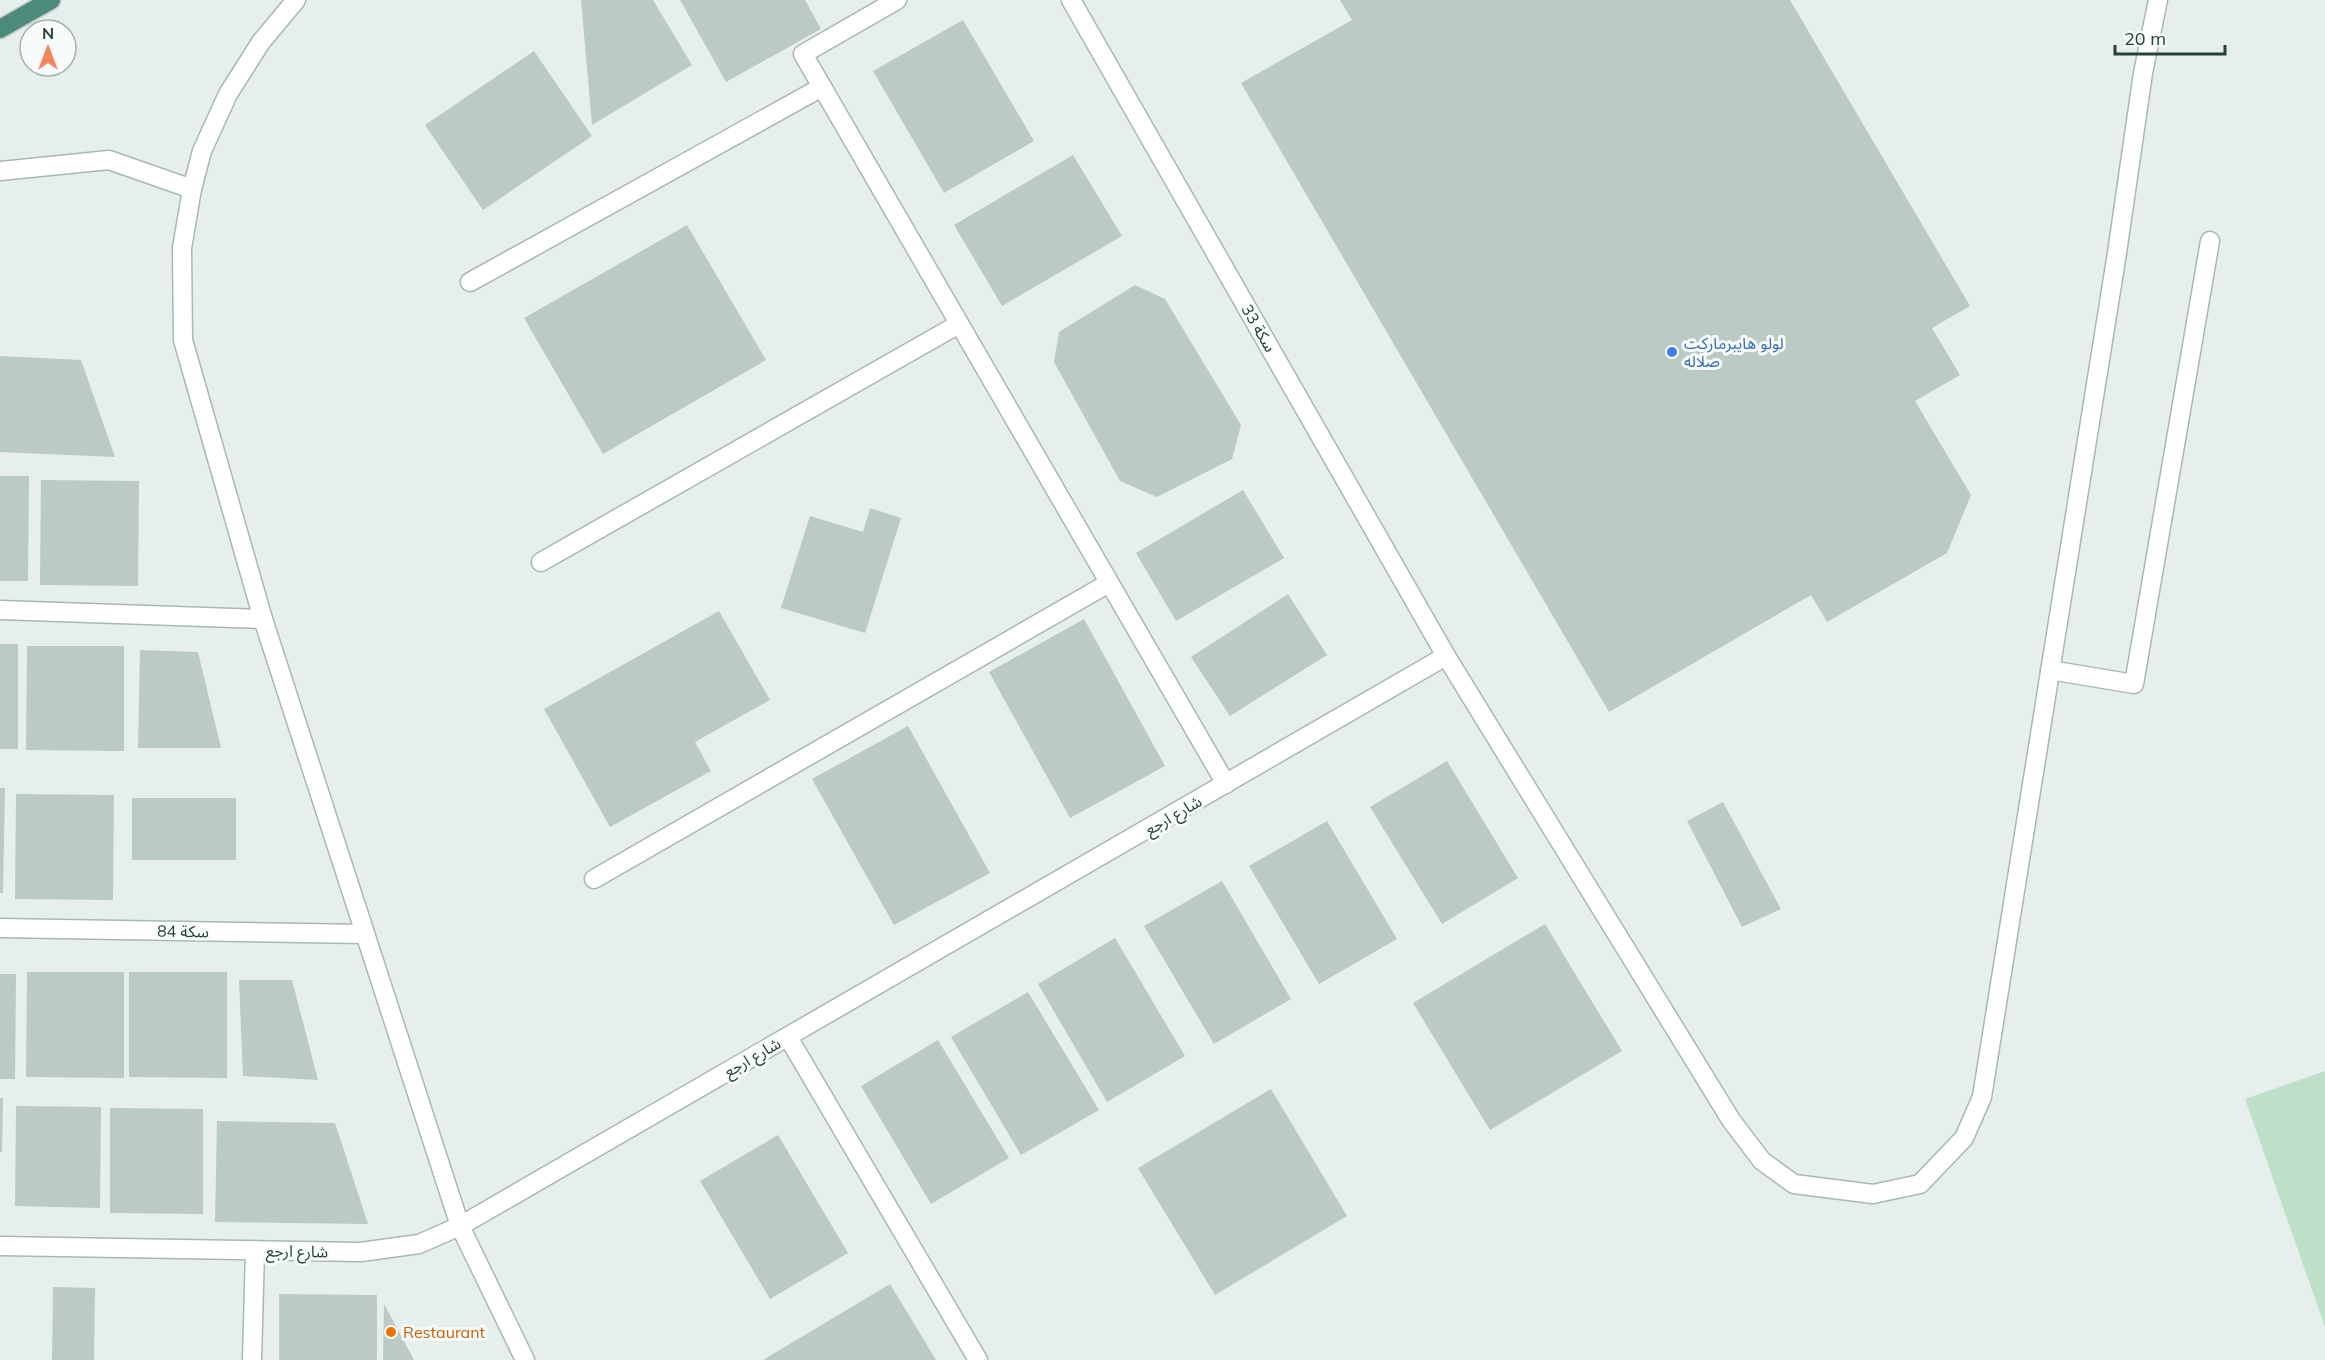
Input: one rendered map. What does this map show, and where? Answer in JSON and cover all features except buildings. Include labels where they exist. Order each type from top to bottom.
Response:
[{"type":"highway","points":[[0,28],[51,0]]},
{"type":"street","points":[[296,0],[261,42],[228,94],[202,151],[192,189],[182,248],[183,340],[263,619],[460,1226],[525,1360]]},
{"type":"street","points":[[897,0],[803,54],[1226,784]]},
{"type":"street","name":"سكة 33","points":[[1071,0],[1446,656],[1731,1120],[1762,1161],[1794,1184],[1873,1194],[1920,1184],[1964,1138],[1982,1097],[2117,253],[2143,73],[2158,0]]},
{"type":"street","points":[[470,282],[822,87]]},
{"type":"street","points":[[0,171],[110,160],[192,189]]},
{"type":"street","points":[[2050,670],[2134,684],[2210,241]]},
{"type":"street","points":[[542,562],[959,324]]},
{"type":"street","points":[[594,879],[1109,583]]},
{"type":"street","points":[[0,610],[263,619]]},
{"type":"street","name":"شارع ارجع","points":[[0,1246],[372,1250],[418,1244],[460,1226],[1446,656]]},
{"type":"street","name":"سكة 84","points":[[0,927],[365,934]]},
{"type":"street","points":[[788,1037],[978,1360]]},
{"type":"street","points":[[252,1360],[255,1250]]},
{"type":"green space","points":[[2325,1071],[2325,1327],[2245,1099]]},
{"type":"place","name":"لولو هايبرماركت صلاله","points":[[1672,352]]},
{"type":"place","name":"Restaurant","points":[[391,1332]]}]
